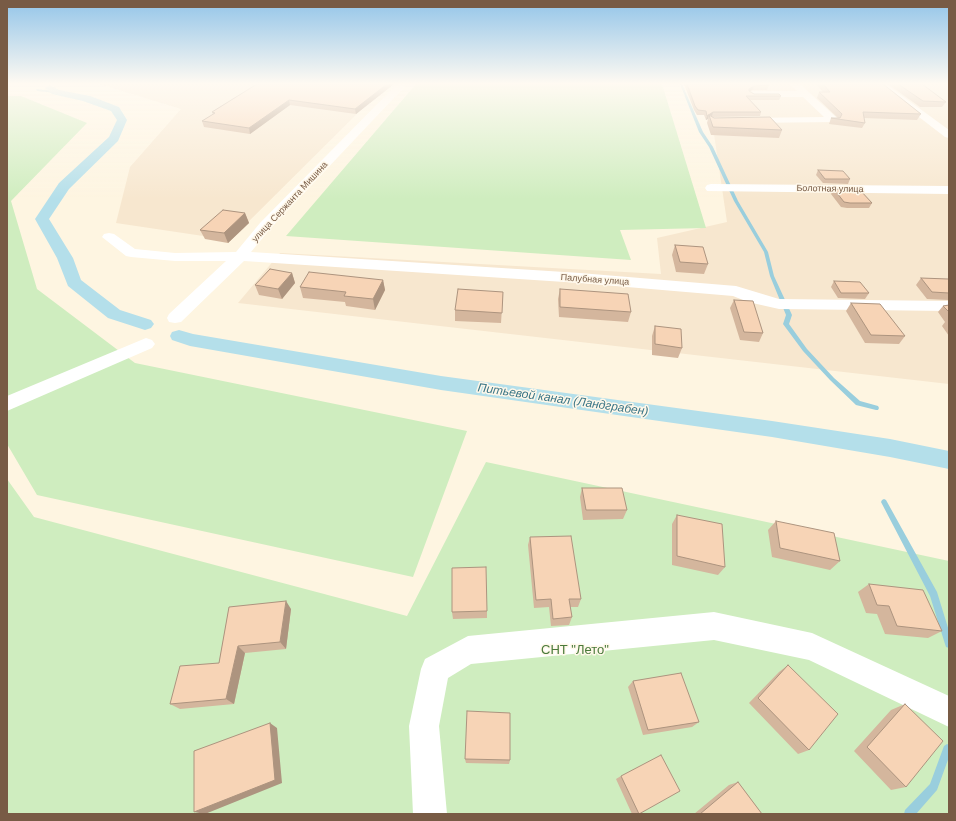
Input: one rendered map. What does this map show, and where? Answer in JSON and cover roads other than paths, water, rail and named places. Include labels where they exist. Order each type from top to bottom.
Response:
[{"type":"street","name":"улица Сержанта Мишина","points":[[175,318],[240,256],[265,226],[365,122]]},
{"type":"street","points":[[932,122],[949,135]]},
{"type":"street","name":"Болотная улица","points":[[711,188],[949,190]]},
{"type":"street","name":"Палубная улица","points":[[109,237],[132,252],[176,257],[240,256],[736,291],[779,304],[949,306]]},
{"type":"street","points":[[7,404],[146,344]]},
{"type":"street","points":[[430,814],[424,726],[435,669],[468,650],[714,626],[812,647],[949,712]]},
{"type":"waterway","name":"Питьевой канал (Ландграбен)","points":[[121,122],[114,139],[64,186],[42,219],[65,258],[74,282],[114,314],[145,324]]},
{"type":"waterway","points":[[697,122],[701,132],[711,147],[736,201],[766,252],[772,276],[789,315],[786,324],[805,350],[832,379],[858,403],[876,408]]},
{"type":"waterway","name":"Питьевой канал (Ландграбен)","points":[[179,336],[190,340],[441,383],[772,429],[890,448],[949,460]]},
{"type":"waterway","points":[[884,502],[934,595],[949,644]]},
{"type":"waterway","points":[[909,814],[934,787],[947,749]]},
{"type":"park label","name":"СНТ \"Лето\"","points":[[575,650]]}]
